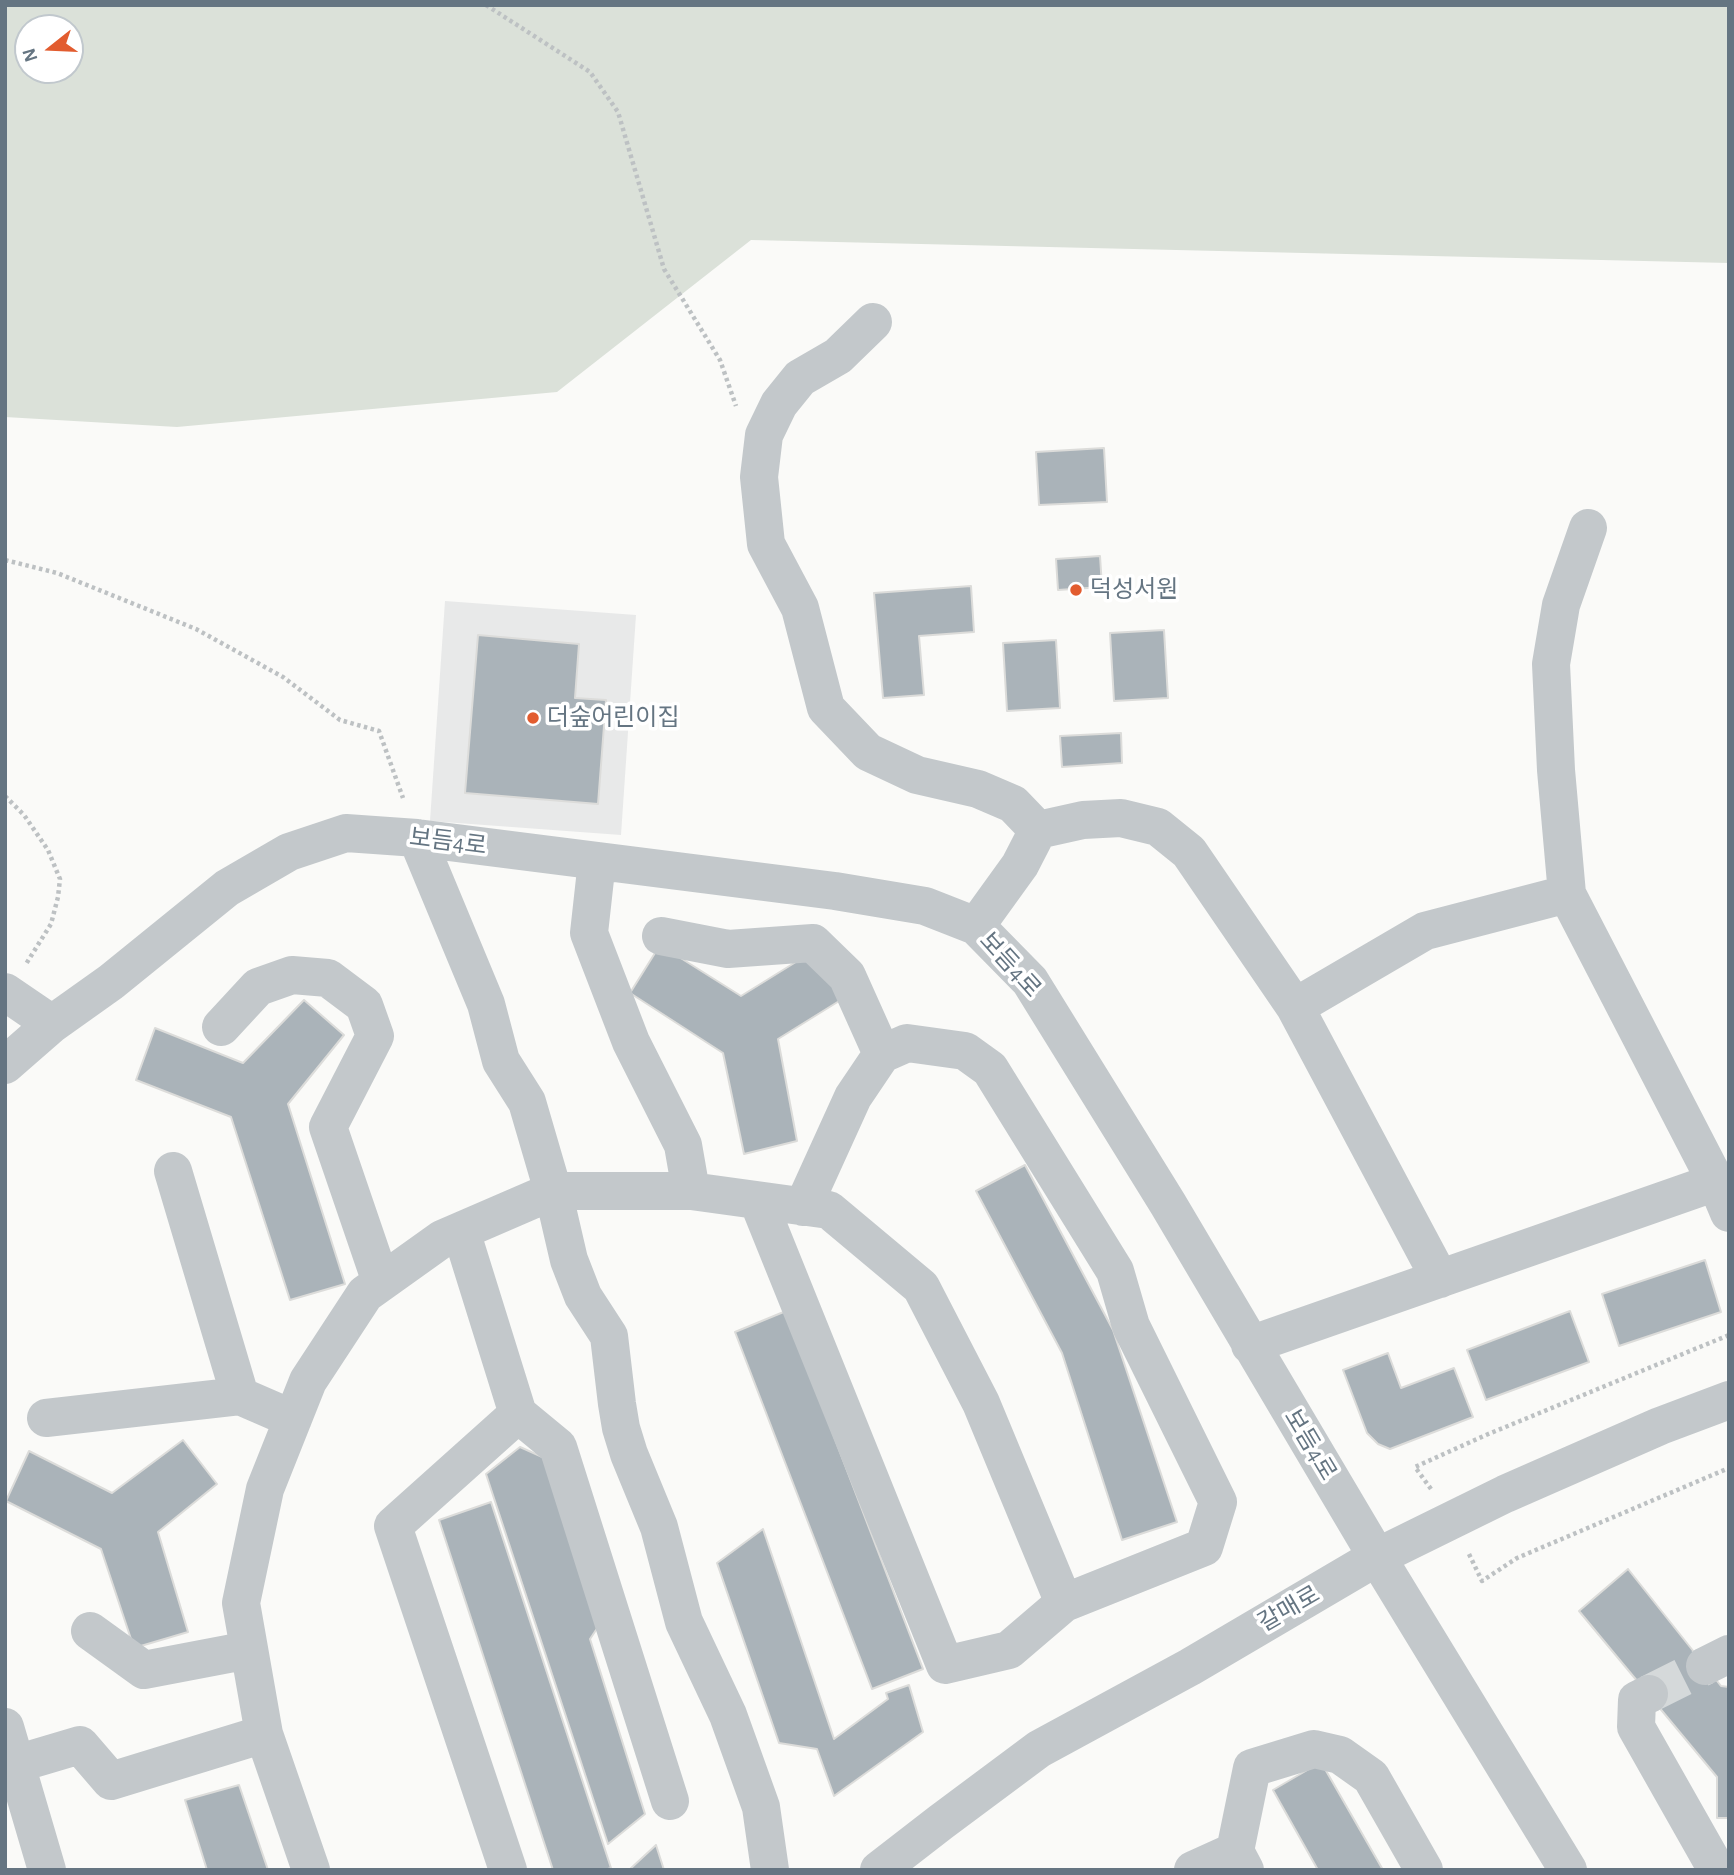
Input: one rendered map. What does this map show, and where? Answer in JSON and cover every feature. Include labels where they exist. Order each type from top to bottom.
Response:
[{"type":"street","points":[[873,322],[838,356],[800,378],[779,404],[764,435],[759,477],[766,544],[800,608],[826,708],[834,717],[868,752],[917,775],[978,789],[1013,804],[1038,830]]},
{"type":"street","points":[[1250,1345],[1440,1279],[1723,1198],[1567,894],[1556,770],[1551,664],[1561,605],[1588,528]]},
{"type":"street","points":[[1038,830],[1083,820],[1121,818],[1158,827],[1189,852],[1295,1007],[1440,1279]]},
{"type":"street","points":[[976,926],[1020,865],[1038,830]]},
{"type":"street","name":"보듬4로","points":[[5,1065],[52,1024],[111,982],[227,888],[289,852],[346,833],[417,838],[835,891],[925,906],[976,926],[1030,981],[1168,1204],[1377,1557],[1569,1870]]},
{"type":"street","points":[[417,838],[486,1004],[502,1060],[527,1102],[553,1191],[569,1260],[583,1296],[609,1336],[621,1428],[660,1527],[684,1622],[728,1715],[761,1807],[770,1870]]},
{"type":"street","points":[[597,861],[589,933],[631,1042],[683,1145],[691,1191]]},
{"type":"street","points":[[1295,1007],[1425,932],[1567,894]]},
{"type":"street","points":[[661,936],[728,949],[813,943],[847,976],[882,1054]]},
{"type":"street","points":[[220,1027],[258,987],[292,975],[328,978],[364,1005],[374,1036],[328,1127],[381,1282]]},
{"type":"street","points":[[6,993],[52,1024]]},
{"type":"street","points":[[758,1201],[945,1665],[1009,1650],[1064,1603],[1204,1547],[1218,1502],[1131,1326],[1115,1271],[990,1069],[965,1051],[907,1043],[882,1054],[853,1097],[803,1207]]},
{"type":"street","points":[[173,1171],[240,1396]]},
{"type":"street","points":[[311,1870],[264,1734],[240,1603],[265,1489],[308,1381],[365,1294],[442,1239],[553,1191],[691,1191],[829,1210],[920,1287],[981,1403],[1064,1603]]},
{"type":"street","points":[[461,1231],[518,1414],[558,1447],[670,1801]]},
{"type":"street","points":[[46,1418],[240,1396],[293,1419]]},
{"type":"street","name":"갈매로","points":[[879,1870],[1040,1749],[1190,1667],[1377,1557],[1505,1494],[1660,1426],[1729,1400]]},
{"type":"street","points":[[508,1870],[393,1526],[518,1414]]},
{"type":"street","points":[[90,1630],[144,1670],[249,1650]]},
{"type":"street","points":[[1649,1694],[1637,1700],[1636,1727],[1717,1870]]},
{"type":"street","points":[[5,1727],[47,1870]]},
{"type":"street","points":[[16,1764],[80,1745],[111,1781],[264,1734]]},
{"type":"street","points":[[1192,1870],[1240,1861],[1252,1768],[1314,1749],[1340,1755],[1371,1777],[1424,1870]]},
{"type":"path","points":[[486,5],[590,72],[618,112],[664,269],[720,359],[737,412]]},
{"type":"path","points":[[5,560],[57,573],[196,629],[283,677],[340,720],[379,731],[417,838]]},
{"type":"path","points":[[5,796],[24,815],[48,850],[60,880],[51,924],[6,993]]},
{"type":"shaded area","points":[[5,5],[1729,5],[1729,263],[751,240],[557,392],[177,427],[5,417]]},
{"type":"shaded area","name":"더숲어린이집","points":[[445,601],[636,615],[621,835],[430,821]]},
{"type":"building","points":[[1104,448],[1107,502],[1039,505],[1036,452]]},
{"type":"building","points":[[1100,556],[1102,587],[1058,590],[1056,559]]},
{"type":"building","points":[[971,586],[974,632],[919,636],[924,695],[883,698],[874,593]]},
{"type":"building","points":[[1164,630],[1168,698],[1114,701],[1110,633]]},
{"type":"building","points":[[478,635],[579,644],[575,698],[606,700],[598,804],[465,793]]},
{"type":"building","points":[[1056,640],[1060,708],[1007,711],[1003,643]]},
{"type":"building","points":[[1121,733],[1122,763],[1062,767],[1060,736]]},
{"type":"building","points":[[660,945],[741,996],[812,952],[844,998],[778,1039],[797,1141],[744,1154],[723,1053],[630,993]]},
{"type":"building","points":[[304,1000],[344,1035],[288,1104],[345,1284],[290,1300],[231,1117],[136,1080],[155,1028],[243,1063]]},
{"type":"building","points":[[1025,1165],[1113,1330],[1177,1522],[1122,1540],[1062,1353],[976,1191]]},
{"type":"building","points":[[1705,1260],[1721,1312],[1619,1346],[1602,1294]]},
{"type":"building","points":[[786,1311],[923,1669],[872,1689],[735,1332]]},
{"type":"building","points":[[1570,1311],[1589,1362],[1486,1400],[1467,1350]]},
{"type":"building","points":[[1388,1353],[1401,1388],[1454,1368],[1473,1417],[1390,1449],[1378,1444],[1367,1433],[1343,1370]]},
{"type":"building","points":[[183,1440],[217,1484],[158,1532],[188,1632],[134,1648],[101,1549],[6,1501],[29,1451],[112,1493]]},
{"type":"building","points":[[520,1447],[549,1460],[602,1621],[590,1639],[645,1814],[608,1844],[486,1474]]},
{"type":"building","points":[[491,1502],[611,1868],[605,1870],[553,1870],[439,1520]]},
{"type":"building","points":[[763,1529],[834,1739],[888,1699],[886,1693],[909,1685],[923,1732],[834,1796],[817,1749],[779,1743],[717,1563]]},
{"type":"building","points":[[1628,1569],[1721,1686],[1729,1687],[1729,1818],[1717,1818],[1717,1777],[1579,1611]]},
{"type":"building","points":[[1321,1762],[1383,1870],[1318,1870],[1273,1790]]},
{"type":"building","points":[[239,1785],[268,1870],[207,1870],[185,1800]]},
{"type":"building","points":[[656,1845],[664,1870],[629,1870]]},
{"type":"tunnel","points":[[1649,1694],[1705,1666]]},
{"type":"place","name":"덕성서원","points":[[1076,590]]},
{"type":"place","name":"더숲어린이집","points":[[533,718]]}]
